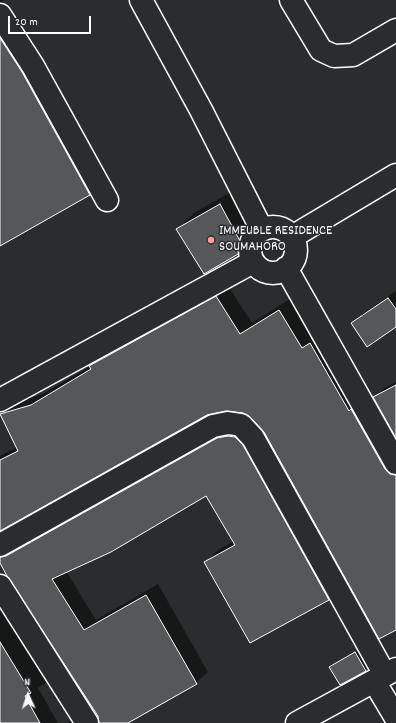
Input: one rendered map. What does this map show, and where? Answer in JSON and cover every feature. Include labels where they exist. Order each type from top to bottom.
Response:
[{"type":"street","points":[[141,0],[201,110],[262,230]]},
{"type":"street","points":[[291,0],[321,50],[334,56],[354,55],[396,30]]},
{"type":"street","points":[[0,15],[34,66],[107,200]]},
{"type":"street","points":[[292,237],[396,175]]},
{"type":"street","points":[[270,227],[278,228],[286,231],[292,237],[296,250],[294,258],[286,268],[277,272],[268,272],[259,268],[253,262],[250,253],[250,244],[254,236],[262,230],[270,227]]},
{"type":"street","points":[[0,400],[253,262]]},
{"type":"street","points":[[286,268],[396,463]]},
{"type":"street","points":[[0,545],[213,426],[228,423],[241,425],[253,438],[385,675],[396,718]]},
{"type":"street","points":[[0,586],[87,723]]},
{"type":"street","points":[[297,723],[385,675]]},
{"type":"building","points":[[0,38],[22,72],[90,195],[0,246]]},
{"type":"building","name":"IMMEUBLE RESIDENCE SOUMAHORO","points":[[220,204],[245,250],[204,274],[176,229]]},
{"type":"building","points":[[216,296],[240,334],[279,310],[302,348],[310,343],[349,411],[351,409],[385,469],[390,474],[396,475],[396,630],[379,639],[264,432],[250,417],[243,413],[226,411],[207,415],[0,531],[0,460],[18,451],[0,414],[31,405],[91,369],[89,366]]},
{"type":"building","points":[[388,298],[396,309],[396,327],[367,347],[351,323]]},
{"type":"building","points":[[396,385],[396,438],[373,397]]},
{"type":"building","points":[[228,436],[235,437],[243,445],[329,600],[250,643],[204,562],[235,545],[206,496],[111,552],[52,579],[84,630],[146,595],[197,684],[128,723],[99,723],[98,716],[7,576],[0,563],[0,557],[6,556],[217,438]]},
{"type":"building","points":[[0,642],[31,693],[25,696],[40,723],[0,723]]},
{"type":"building","points":[[355,652],[366,671],[340,685],[329,667]]},
{"type":"place","name":"IMMEUBLE RESIDENCE SOUMAHORO","points":[[211,240]]}]
